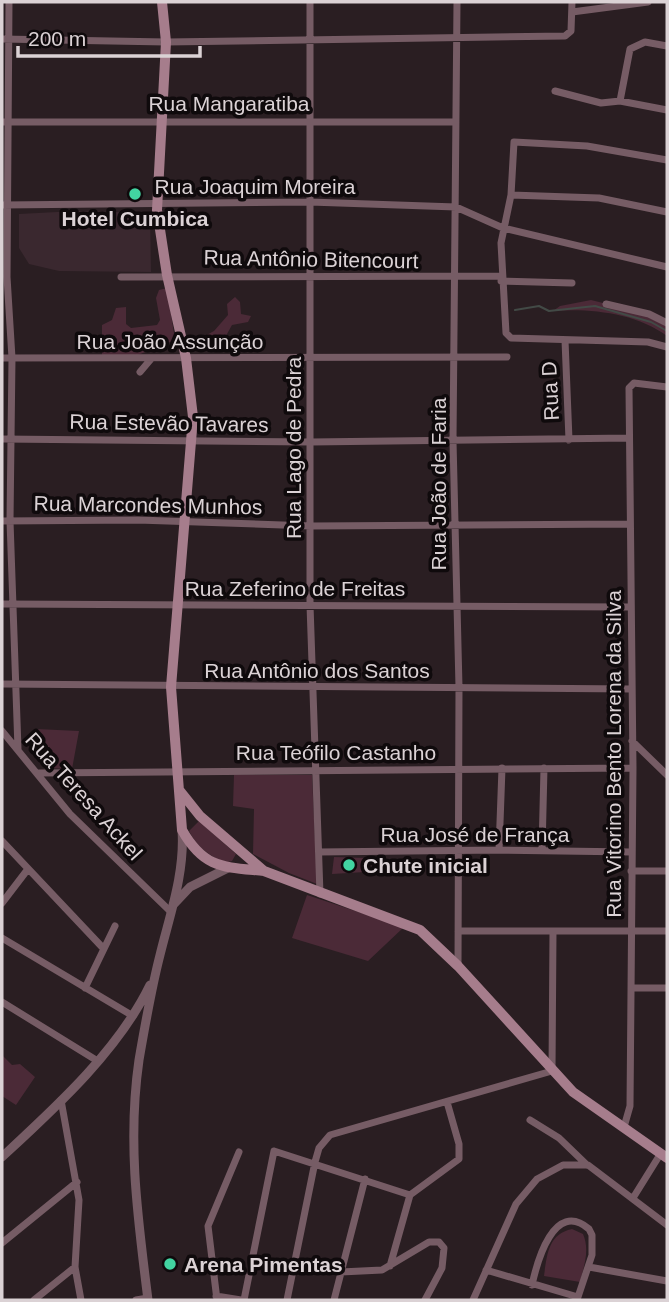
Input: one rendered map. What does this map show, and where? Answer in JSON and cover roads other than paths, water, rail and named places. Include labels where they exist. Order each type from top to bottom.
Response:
[{"type":"main road","points":[[162,2],[166,42],[157,203],[167,275],[192,394],[193,440],[171,687],[182,830],[205,859],[228,869],[264,871]]},
{"type":"main road","points":[[180,790],[200,816],[264,871],[320,894],[408,923],[427,936],[458,966],[573,1092],[664,1156]]},
{"type":"main road","points":[[182,830],[191,819],[200,816]]},
{"type":"main road","points":[[228,869],[242,854]]},
{"type":"street","points":[[9,2],[5,39],[4,277],[12,358],[6,439],[6,521],[18,749]]},
{"type":"street","name":"Rua Lago de Pedra","points":[[310,2],[310,605],[320,894]]},
{"type":"street","name":"Rua João de Faria","points":[[457,2],[453,441],[458,688],[458,966]]},
{"type":"street","points":[[5,39],[166,42],[565,36],[571,31],[572,2]]},
{"type":"street","points":[[572,12],[648,2]]},
{"type":"street","points":[[621,101],[630,49],[645,42],[667,46]]},
{"type":"street","points":[[555,91],[601,103],[621,101],[667,110]]},
{"type":"street","name":"Rua Mangaratiba","points":[[6,122],[456,122]]},
{"type":"street","points":[[667,160],[587,145],[520,141],[512,145],[512,195],[503,228],[501,278],[506,333],[511,338],[648,342],[667,347]]},
{"type":"street","points":[[512,195],[612,199],[667,212]]},
{"type":"street","name":"Rua Joaquim Moreira","points":[[5,205],[310,202],[456,207],[503,228],[667,267]]},
{"type":"street","name":"Rua Antônio Bitencourt","points":[[121,277],[167,275],[501,278],[572,283]]},
{"type":"street","points":[[606,304],[649,314],[667,323]]},
{"type":"street","name":"Rua D","points":[[565,340],[569,440]]},
{"type":"street","name":"Rua João Assunção","points":[[2,358],[507,357]]},
{"type":"street","points":[[140,372],[151,359]]},
{"type":"street","name":"Rua Vitorino Bento Lorena da Silva","points":[[624,1127],[630,1106],[633,768],[629,388],[635,383],[667,387]]},
{"type":"street","name":"Rua Estevão Tavares","points":[[6,439],[310,442],[629,438]]},
{"type":"street","name":"Rua Marcondes Munhos","points":[[6,521],[311,526],[630,524]]},
{"type":"street","name":"Rua Zeferino de Freitas","points":[[2,604],[631,607]]},
{"type":"street","name":"Rua Antônio dos Santos","points":[[2,684],[632,689]]},
{"type":"street","name":"Rua Teresa Ackel","points":[[2,731],[71,814],[172,909]]},
{"type":"street","points":[[632,741],[667,775]]},
{"type":"street","points":[[499,850],[502,768]]},
{"type":"street","points":[[542,850],[544,768]]},
{"type":"street","name":"Rua Teófilo Castanho","points":[[39,773],[177,769],[316,771],[633,768]]},
{"type":"street","points":[[136,1300],[148,1299],[133,1176],[139,1062],[155,974],[183,859],[182,830]]},
{"type":"street","points":[[2,841],[103,948]]},
{"type":"street","name":"Rua José de França","points":[[319,852],[631,852]]},
{"type":"street","points":[[2,903],[28,869]]},
{"type":"street","points":[[172,909],[190,887],[228,869]]},
{"type":"street","points":[[631,871],[667,871]]},
{"type":"street","points":[[85,988],[115,926]]},
{"type":"street","points":[[458,931],[667,931]]},
{"type":"street","points":[[287,1300],[315,1163],[324,1140],[336,1132],[552,1071],[553,932]]},
{"type":"street","points":[[2,937],[133,1016]]},
{"type":"street","points":[[2,1156],[61,1100],[133,1016],[155,974]]},
{"type":"street","points":[[631,988],[667,988]]},
{"type":"street","points":[[2,1002],[96,1060]]},
{"type":"street","points":[[61,1100],[79,1200],[75,1267],[81,1300]]},
{"type":"street","points":[[390,1266],[410,1195],[459,1159],[459,1144],[447,1102]]},
{"type":"street","points":[[530,1120],[559,1138],[588,1165],[667,1225]]},
{"type":"street","points":[[239,1152],[208,1226],[216,1298],[242,1300],[274,1151],[410,1195]]},
{"type":"street","points":[[633,1198],[664,1156]]},
{"type":"street","points":[[473,1300],[506,1223],[527,1188],[549,1171],[563,1165],[588,1165]]},
{"type":"street","points":[[334,1300],[365,1179]]},
{"type":"street","points":[[2,1243],[77,1182]]},
{"type":"street","points":[[486,1270],[532,1285],[578,1298],[589,1267],[592,1235],[580,1222],[565,1222],[546,1241],[532,1285]]},
{"type":"street","points":[[341,1272],[374,1272],[390,1266],[429,1242],[439,1242],[444,1248],[442,1268],[425,1300]]},
{"type":"street","points":[[34,1300],[75,1267]]},
{"type":"street","points":[[589,1267],[667,1281]]},
{"type":"waterway","points":[[515,310],[539,306],[549,311],[595,306],[651,322],[667,331]]},
{"type":"place","name":"Hotel Cumbica","points":[[135,194]]},
{"type":"place","name":"Chute inicial","points":[[349,865]]},
{"type":"place","name":"Arena Pimentas","points":[[170,1264]]}]
